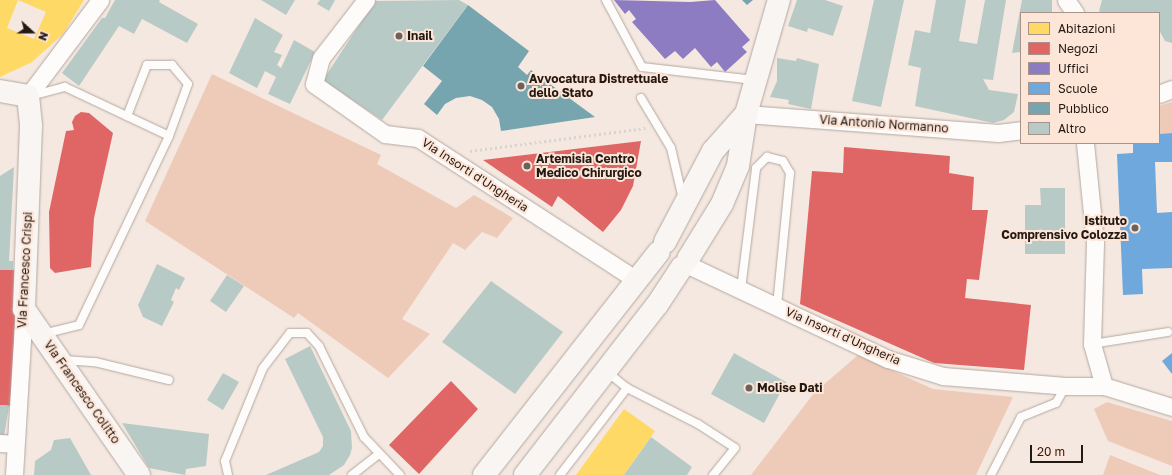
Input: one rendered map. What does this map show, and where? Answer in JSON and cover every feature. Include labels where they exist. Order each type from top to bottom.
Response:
[{"type":"main road","points":[[528,474],[605,370],[657,305],[747,167],[746,114],[779,0]]},
{"type":"main road","points":[[0,91],[28,96]]},
{"type":"main road","name":"Via Francesco Crispi","points":[[24,309],[31,126],[28,96]]},
{"type":"main road","points":[[484,475],[662,247],[685,207],[713,151],[746,114]]},
{"type":"main road","points":[[662,247],[660,262],[667,269],[685,263]]},
{"type":"main road","name":"Via Francesco Colitto","points":[[24,309],[61,360],[139,475]]},
{"type":"street","points":[[28,96],[100,0]]},
{"type":"street","name":"Via Insorti d'Ungheria","points":[[366,0],[321,58],[314,84],[385,134],[418,138],[637,280]]},
{"type":"street","points":[[1066,0],[1074,12]]},
{"type":"street","points":[[1160,94],[1172,89]]},
{"type":"street","name":"Via Antonio Normanno","points":[[746,114],[998,133],[1020,130]]},
{"type":"street","points":[[1085,144],[1095,243],[1092,344],[1104,386]]},
{"type":"street","name":"Via Insorti d'Ungheria","points":[[685,263],[888,359],[943,376],[1066,386],[1104,386],[1172,407]]},
{"type":"street","name":"Via Francesco Crispi","points":[[14,475],[8,444],[24,309]]},
{"type":"lane","points":[[606,0],[642,67],[755,80]]},
{"type":"lane","points":[[42,334],[79,325],[169,136],[188,84],[172,65],[147,65],[127,116]]},
{"type":"lane","points":[[28,96],[65,87],[169,136]]},
{"type":"lane","points":[[641,98],[671,148],[685,207]]},
{"type":"lane","points":[[741,289],[747,167],[767,157],[783,161],[790,173],[777,306]]},
{"type":"lane","points":[[1092,344],[1168,332]]},
{"type":"lane","points":[[228,475],[225,461],[263,368],[290,333],[307,334],[319,346],[364,436],[400,475]]},
{"type":"lane","points":[[61,360],[95,362],[169,380]]},
{"type":"lane","points":[[605,370],[627,388],[698,424],[735,448],[713,475]]},
{"type":"lane","points":[[991,475],[1021,417],[1056,403],[1066,386]]},
{"type":"lane","points":[[560,475],[627,388]]},
{"type":"lane","points":[[352,475],[379,454]]},
{"type":"path","points":[[443,154],[658,126]]},
{"type":"shaded area","points":[[212,74],[381,155],[377,164],[456,208],[474,195],[513,218],[497,238],[482,232],[465,250],[453,243],[402,319],[430,334],[388,378],[298,313],[294,318],[145,221]]},
{"type":"shaded area","points":[[1172,102],[1172,133],[1160,134],[1160,106]]},
{"type":"shaded area","points":[[858,355],[933,389],[1013,397],[976,475],[751,475],[814,393]]},
{"type":"shaded area","points":[[1107,402],[1172,421],[1172,466],[1108,441],[1094,409]]},
{"type":"shaded area","points":[[1110,455],[1160,475],[1103,475]]},
{"type":"building: Abitazioni","points":[[0,0],[18,0],[84,0],[63,34],[32,62],[0,77]],"holes":[[[18,0],[46,12],[34,39],[7,28]]]},
{"type":"building: Abitazioni","points":[[624,409],[655,431],[624,475],[576,475]]},
{"type":"building: Negozi","points":[[81,112],[89,113],[113,133],[94,218],[91,267],[55,273],[50,268],[49,212],[66,131],[74,130],[72,122],[75,116]]},
{"type":"building: Negozi","points":[[641,141],[633,186],[621,210],[603,232],[558,196],[552,207],[483,160]]},
{"type":"building: Negozi","points":[[844,147],[950,156],[949,173],[974,177],[972,210],[988,210],[979,280],[967,279],[965,298],[1031,305],[1024,370],[934,363],[800,304],[812,171],[843,173]]},
{"type":"building: Negozi","points":[[0,270],[16,270],[13,406],[0,405]]},
{"type":"building: Negozi","points":[[451,381],[478,409],[419,474],[389,445]]},
{"type":"building: Uffici","points":[[614,0],[690,2],[715,0],[750,40],[742,47],[747,52],[725,72],[717,62],[711,67],[695,48],[683,59],[675,51],[665,59],[632,22],[636,19],[629,10],[625,14]]},
{"type":"building: Scuole","points":[[1172,133],[1172,162],[1155,162],[1157,213],[1172,212],[1172,268],[1142,269],[1143,294],[1123,295],[1117,154],[1133,153],[1133,144],[1160,144],[1160,134]]},
{"type":"building: Scuole","points":[[1172,353],[1172,374],[1162,361]]},
{"type":"building: Pubblico","points":[[742,0],[753,0],[747,5]]},
{"type":"building: Pubblico","points":[[468,5],[529,51],[518,67],[527,75],[531,70],[595,117],[501,131],[499,119],[492,107],[482,100],[470,96],[456,98],[445,104],[437,115],[424,104],[442,81],[423,66]]},
{"type":"building: Altro","points":[[115,0],[160,0],[159,2],[198,24],[187,43],[142,19],[134,34],[119,26],[79,86],[62,73],[102,18],[105,18]]},
{"type":"building: Altro","points":[[261,0],[295,0],[286,15]]},
{"type":"building: Altro","points":[[320,0],[335,0],[329,11],[317,4]]},
{"type":"building: Altro","name":"Inail","points":[[459,0],[468,5],[382,120],[323,80],[375,1]]},
{"type":"building: Altro","points":[[797,0],[825,0],[843,6],[833,36],[808,28],[807,32],[788,26]]},
{"type":"building: Altro","points":[[874,0],[904,0],[881,107],[852,101]]},
{"type":"building: Altro","points":[[936,0],[966,0],[959,41],[977,44],[985,0],[1006,0],[993,80],[983,79],[989,90],[1018,94],[1014,112],[1004,120],[993,123],[915,106],[921,68],[908,65],[915,30],[930,33]]},
{"type":"building: Altro","points":[[1022,0],[1052,0],[1052,12],[1020,12],[1020,52],[1012,53]]},
{"type":"building: Altro","points":[[1102,0],[1172,0],[1172,43],[1165,41],[1160,32],[1160,12],[1099,11]]},
{"type":"building: Altro","points":[[255,18],[283,35],[274,52],[282,55],[277,65],[281,68],[294,40],[315,52],[290,104],[268,94],[276,77],[265,71],[257,88],[229,73]]},
{"type":"building: Altro","points":[[777,58],[796,61],[797,58],[819,64],[811,109],[788,104],[789,100],[770,97],[777,81]]},
{"type":"building: Altro","points":[[14,167],[9,261],[13,261],[13,270],[0,270],[0,176]]},
{"type":"building: Altro","points":[[1040,188],[1065,188],[1065,254],[1025,254],[1025,205],[1041,205]]},
{"type":"building: Altro","points":[[157,264],[185,278],[179,290],[176,288],[171,300],[174,302],[162,326],[143,317],[138,305]]},
{"type":"building: Altro","points":[[227,275],[244,286],[226,312],[210,301]]},
{"type":"building: Altro","points":[[491,281],[563,332],[515,394],[442,342]]},
{"type":"building: Altro","points":[[310,346],[351,431],[352,448],[350,455],[344,465],[329,475],[266,475],[319,452],[323,446],[323,437],[285,359]]},
{"type":"building: Altro","name":"Molise Dati","points":[[734,353],[786,382],[764,423],[711,394]]},
{"type":"building: Altro","points":[[223,373],[239,382],[223,410],[207,400]]},
{"type":"building: Altro","points":[[0,405],[9,406],[4,437],[0,436]]},
{"type":"building: Altro","points":[[122,423],[209,434],[206,466],[186,469],[185,475],[149,468]]},
{"type":"building: Altro","points":[[651,437],[692,467],[687,475],[624,475]]},
{"type":"building: Altro","points":[[70,438],[91,475],[34,475],[35,461],[51,450],[54,440]]},
{"type":"place","name":"Inail","points":[[399,36]]},
{"type":"place","name":"Avvocatura Distrettuale dello Stato","points":[[521,86]]},
{"type":"place","name":"Artemisia Centro Medico Chirurgico","points":[[527,166]]},
{"type":"place","name":"Istituto Comprensivo Colozza","points":[[1135,228]]},
{"type":"place","name":"Molise Dati","points":[[749,388]]}]
